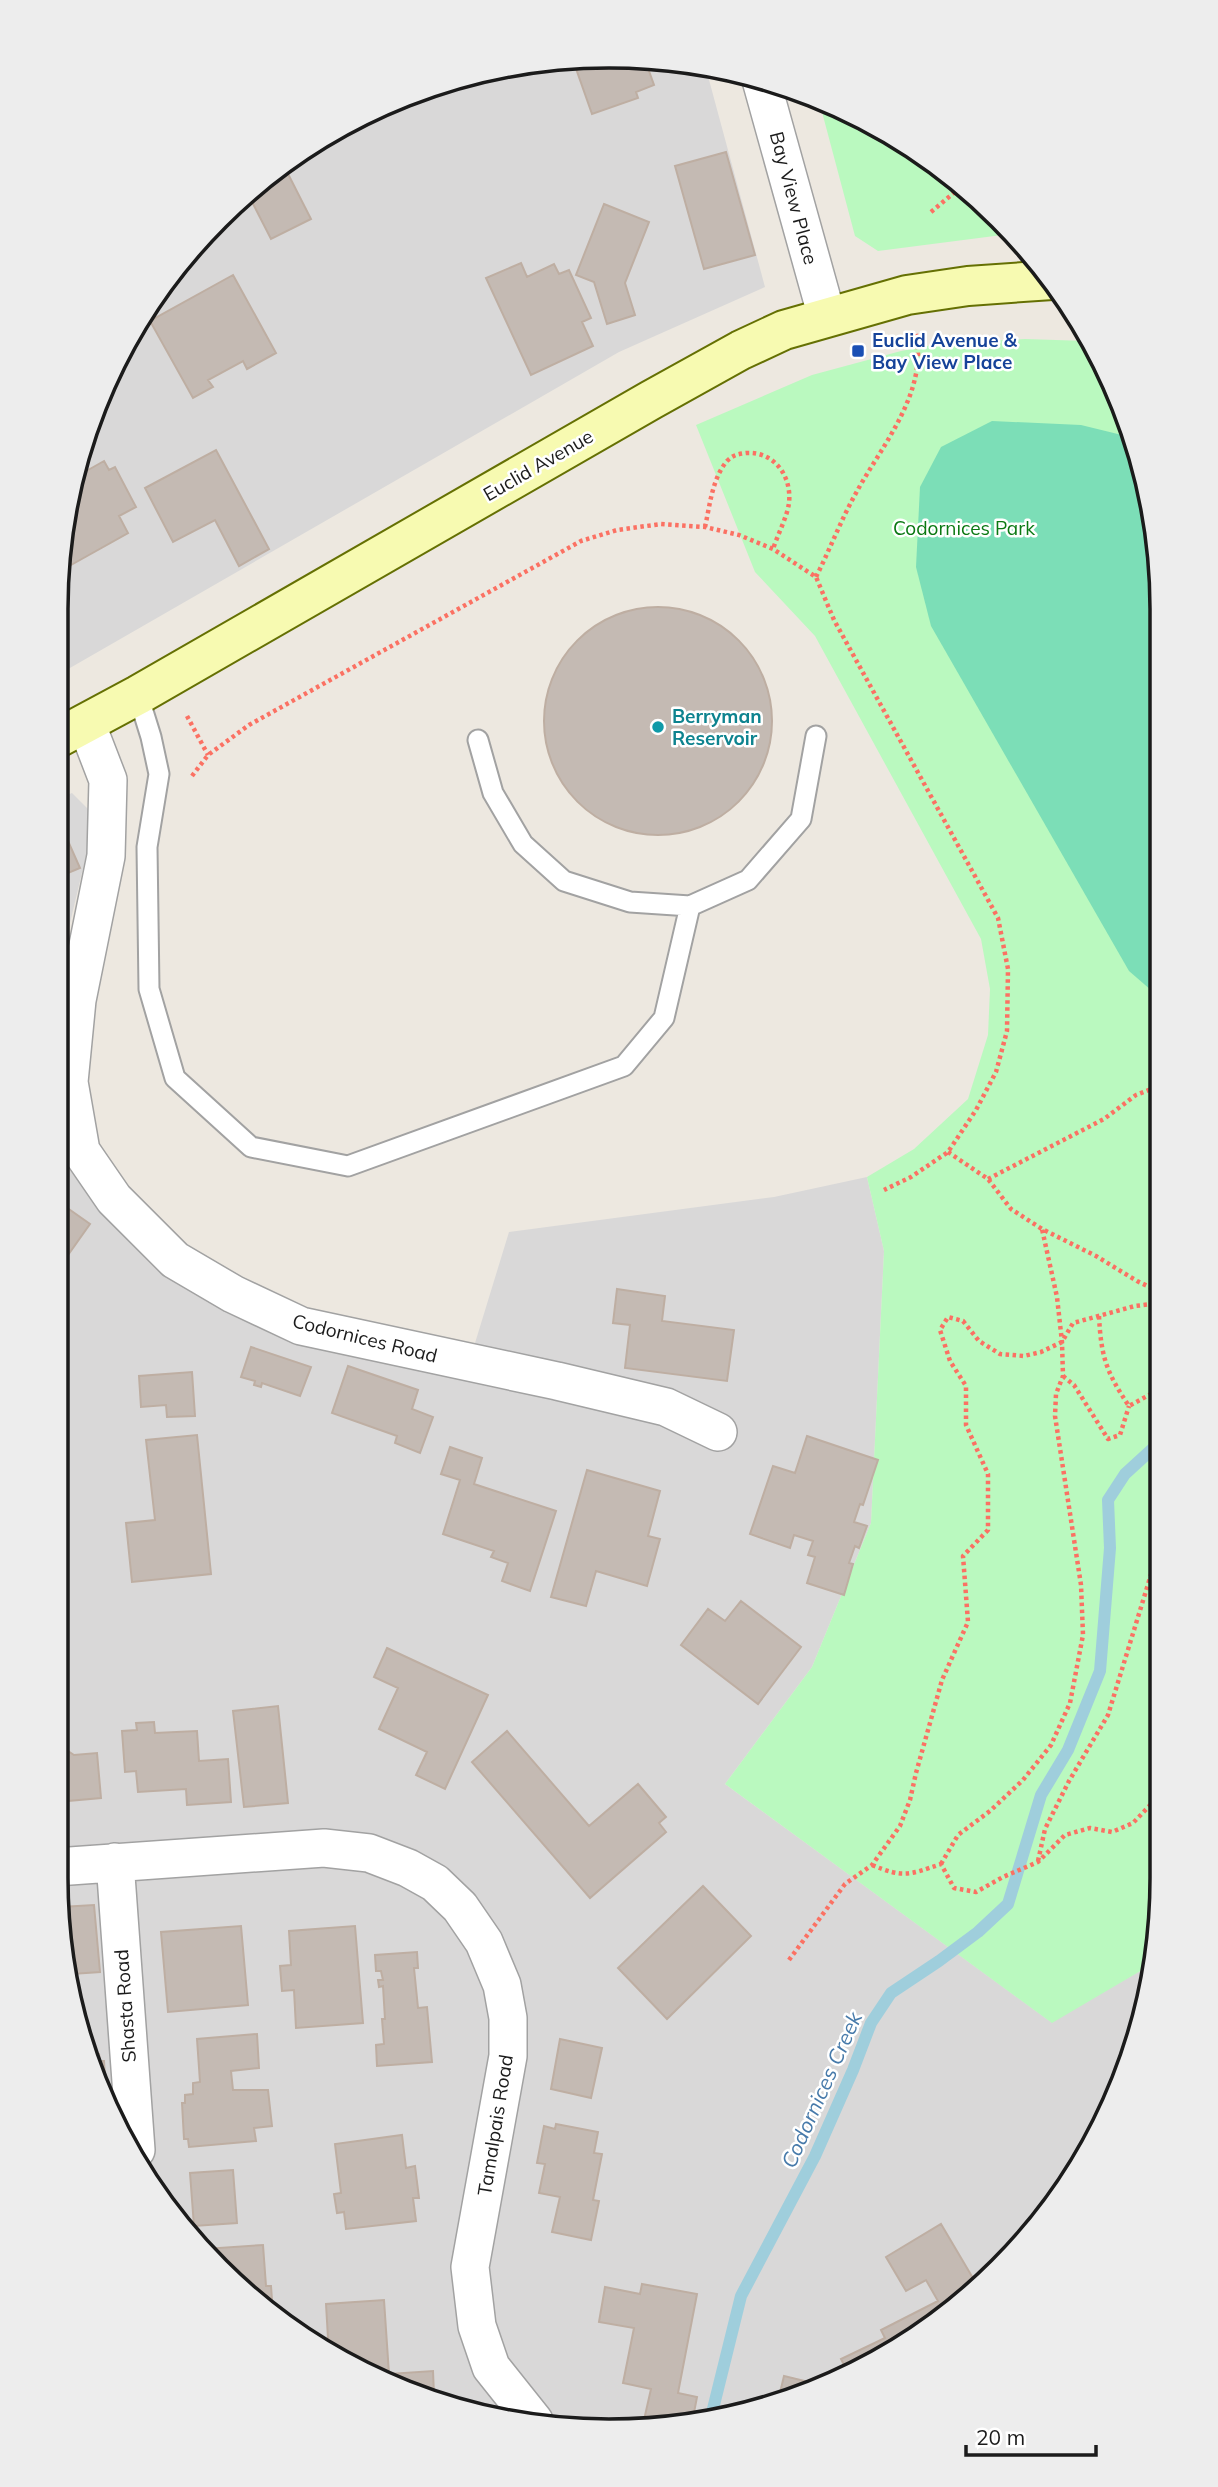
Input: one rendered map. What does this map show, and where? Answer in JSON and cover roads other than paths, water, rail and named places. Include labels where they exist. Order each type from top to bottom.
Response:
[{"type":"street","name":"Bay View Place","points":[[764,91],[827,317]]},
{"type":"street","name":"Euclid Avenue","points":[[71,731],[662,393],[784,330],[907,295],[968,286],[1039,281]]},
{"type":"street","name":"Codornices Road","points":[[71,731],[108,780],[106,856],[77,1000],[69,1082],[81,1152],[114,1199],[175,1260],[233,1294],[302,1326],[557,1381],[666,1408],[718,1432]]},
{"type":"street","name":"Tamalpais Road","points":[[68,1866],[324,1848],[369,1853],[408,1868],[435,1883],[460,1907],[484,1942],[502,1985],[508,2018],[508,2056],[470,2267],[477,2326],[491,2367],[527,2412]]},
{"type":"street","name":"Shasta Road","points":[[115,1862],[135,2137]]},
{"type":"lane","points":[[138,695],[159,774],[147,847],[149,989],[175,1078],[251,1147],[348,1166],[624,1066],[664,1018],[690,906]]},
{"type":"lane","points":[[478,740],[493,793],[523,844],[564,881],[630,902],[690,906],[748,880],[801,819],[816,736]]},
{"type":"waterway","name":"Codornices Creek","points":[[713,2408],[741,2296],[815,2156],[871,2023],[891,1993],[978,1932],[1008,1904],[1041,1795],[1068,1750],[1100,1671],[1110,1548],[1108,1500],[1125,1474],[1150,1451]]},
{"type":"place","name":"Euclid Avenue & Bay View Place","points":[[858,351]]},
{"type":"place","name":"Berryman Reservoir","points":[[658,727]]},
{"type":"park label","name":"Codornices Park","points":[[964,528]]}]
